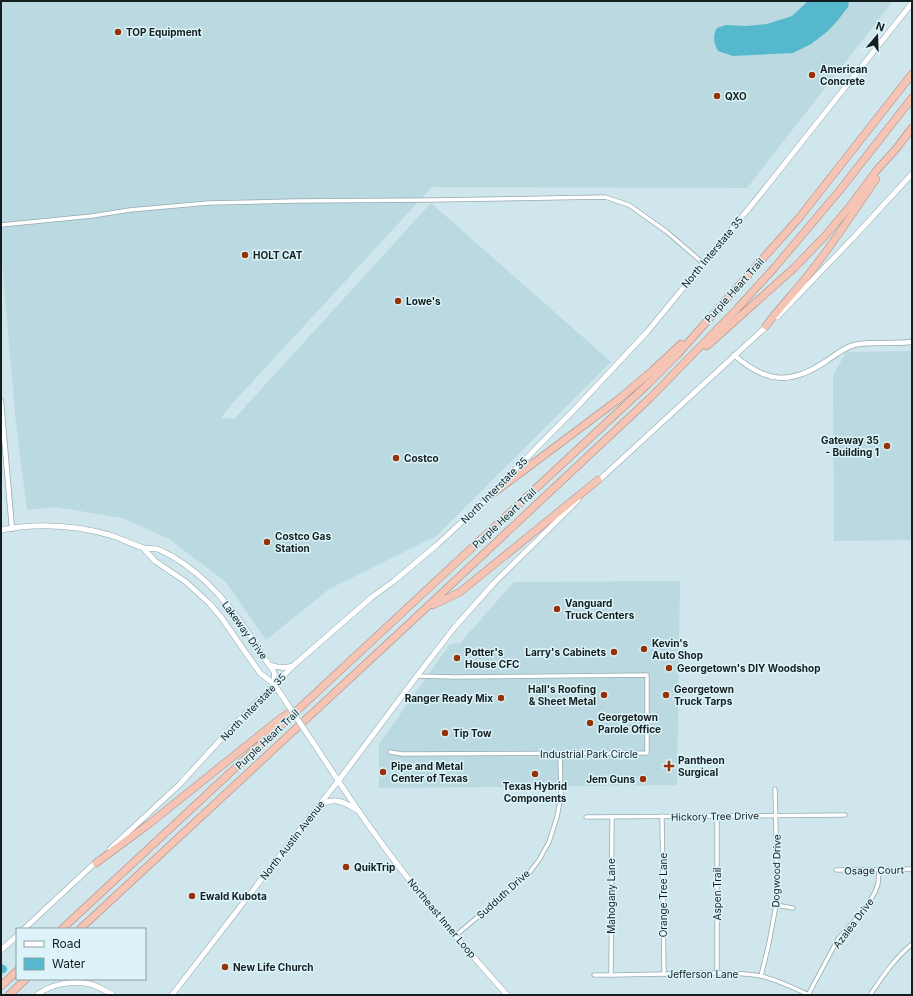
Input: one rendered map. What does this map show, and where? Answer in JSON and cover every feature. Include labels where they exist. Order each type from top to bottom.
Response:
[{"type":"highway","name":"Purple Heart Trail","points":[[63,928],[677,355],[799,218],[912,74]]},
{"type":"highway","name":"Purple Heart Trail","points":[[81,928],[597,450],[650,399],[737,309],[809,227],[912,98]]},
{"type":"highway","points":[[766,326],[809,274],[836,238],[896,149],[912,128]]},
{"type":"highway","points":[[684,365],[717,338],[809,253],[835,225],[876,171],[896,149]]},
{"type":"highway","points":[[491,495],[619,399],[702,326]]},
{"type":"highway","points":[[427,607],[460,592],[598,480]]},
{"type":"highway","points":[[96,862],[149,824],[281,718],[314,695]]},
{"type":"highway","points":[[1,986],[16,972]]},
{"type":"highway","points":[[9,995],[25,980]]},
{"type":"main road","name":"North Interstate 35","points":[[25,928],[179,784],[234,725],[294,665],[372,597],[394,581],[438,544],[491,495],[575,409],[636,344],[759,196],[912,3]]},
{"type":"main road","points":[[339,780],[454,628],[494,583],[598,480],[783,311],[912,174]]},
{"type":"main road","name":"Lakeway Drive","points":[[1,530],[50,526],[82,529],[112,536],[142,548],[160,550],[176,558],[210,585],[241,621],[270,665],[274,673],[274,684]]},
{"type":"main road","name":"Lakeway Drive","points":[[142,548],[155,561],[186,582],[209,603],[226,623],[260,673],[274,684],[339,780]]},
{"type":"main road","points":[[270,665],[283,668],[294,665]]},
{"type":"main road","name":"North Austin Avenue","points":[[172,995],[339,780]]},
{"type":"main road","name":"Northeast Inner Loop","points":[[339,780],[372,830],[405,874],[455,936],[507,995]]},
{"type":"main road","points":[[319,805],[337,801],[342,802],[360,812]]},
{"type":"main road","points":[[1,950],[16,937]]},
{"type":"main road","points":[[37,995],[43,990],[60,984],[77,983],[90,984],[113,995]]},
{"type":"street","points":[[1,225],[92,216],[130,210],[208,203],[606,197],[629,205],[667,232],[703,263]]},
{"type":"street","points":[[734,356],[744,364],[767,376],[781,378],[794,377],[808,372],[845,348],[854,345],[866,343],[912,342]]},
{"type":"street","points":[[1,401],[12,529]]},
{"type":"street","name":"Industrial Park Circle","points":[[390,752],[402,754],[647,753],[647,675],[417,676]]},
{"type":"street","name":"Sudduth Drive","points":[[455,936],[516,885],[529,873],[539,860],[549,842],[557,817],[561,796],[560,754]]},
{"type":"street","name":"Dogwood Drive","points":[[761,976],[776,905],[777,870],[775,789]]},
{"type":"street","name":"Hickory Tree Drive","points":[[586,817],[845,815]]},
{"type":"street","name":"Orange Tree Lane","points":[[662,816],[664,974]]},
{"type":"street","name":"Aspen Trail","points":[[717,816],[717,973]]},
{"type":"street","name":"Mahogany Lane","points":[[611,975],[612,817]]},
{"type":"street","name":"Osage Court","points":[[836,870],[912,869]]},
{"type":"street","name":"Azalea Drive","points":[[809,995],[838,939],[862,912],[873,896],[878,884],[879,870]]},
{"type":"street","points":[[776,905],[793,908]]},
{"type":"street","points":[[870,995],[885,972],[904,950],[912,944]]},
{"type":"street","name":"Jefferson Lane","points":[[594,975],[746,974],[761,976],[809,995]]},
{"type":"shaded area","points":[[1,1],[893,1],[747,188],[432,187],[230,406],[221,418],[234,419],[431,203],[611,362],[436,536],[329,589],[266,640],[226,582],[169,539],[122,518],[56,507],[27,510],[16,423],[1,251]]},
{"type":"shaded area","points":[[912,351],[912,540],[834,541],[833,376],[846,352]]},
{"type":"shaded area","points":[[680,581],[677,785],[379,788],[379,744],[450,644],[460,643],[514,582]]},
{"type":"water","points":[[808,1],[849,1],[848,7],[828,31],[811,44],[793,53],[733,56],[718,51],[714,40],[714,34],[717,28],[726,25],[747,26],[767,24],[792,16]]},
{"type":"place","name":"TOP Equipment","points":[[118,32]]},
{"type":"place","name":"American Concrete","points":[[812,75]]},
{"type":"place","name":"QXO","points":[[717,96]]},
{"type":"place","name":"HOLT CAT","points":[[245,255]]},
{"type":"place","name":"Lowe's","points":[[398,301]]},
{"type":"place","name":"Gateway 35 - Building 1","points":[[887,446]]},
{"type":"place","name":"Costco","points":[[396,458]]},
{"type":"place","name":"Costco Gas Station","points":[[267,542]]},
{"type":"place","name":"Vanguard Truck Centers","points":[[557,609]]},
{"type":"place","name":"Kevin's Auto Shop","points":[[644,649]]},
{"type":"place","name":"Larry's Cabinets","points":[[614,652]]},
{"type":"place","name":"Potter's House CFC","points":[[457,658]]},
{"type":"place","name":"Georgetown's DIY Woodshop","points":[[669,668]]},
{"type":"place","name":"Hall's Roofing & Sheet Metal","points":[[604,695]]},
{"type":"place","name":"Georgetown Truck Tarps","points":[[666,695]]},
{"type":"place","name":"Ranger Ready Mix","points":[[501,698]]},
{"type":"place","name":"Georgetown Parole Office","points":[[590,723]]},
{"type":"place","name":"Tip Tow","points":[[445,733]]},
{"type":"place","name":"Pantheon Surgical","points":[[669,766]]},
{"type":"place","name":"Pipe and Metal Center of Texas","points":[[383,772]]},
{"type":"place","name":"Texas Hybrid Components","points":[[535,774]]},
{"type":"place","name":"Jem Guns","points":[[643,779]]},
{"type":"place","name":"QuikTrip","points":[[346,867]]},
{"type":"place","name":"Ewald Kubota","points":[[192,896]]},
{"type":"place","name":"New Life Church","points":[[225,967]]}]
